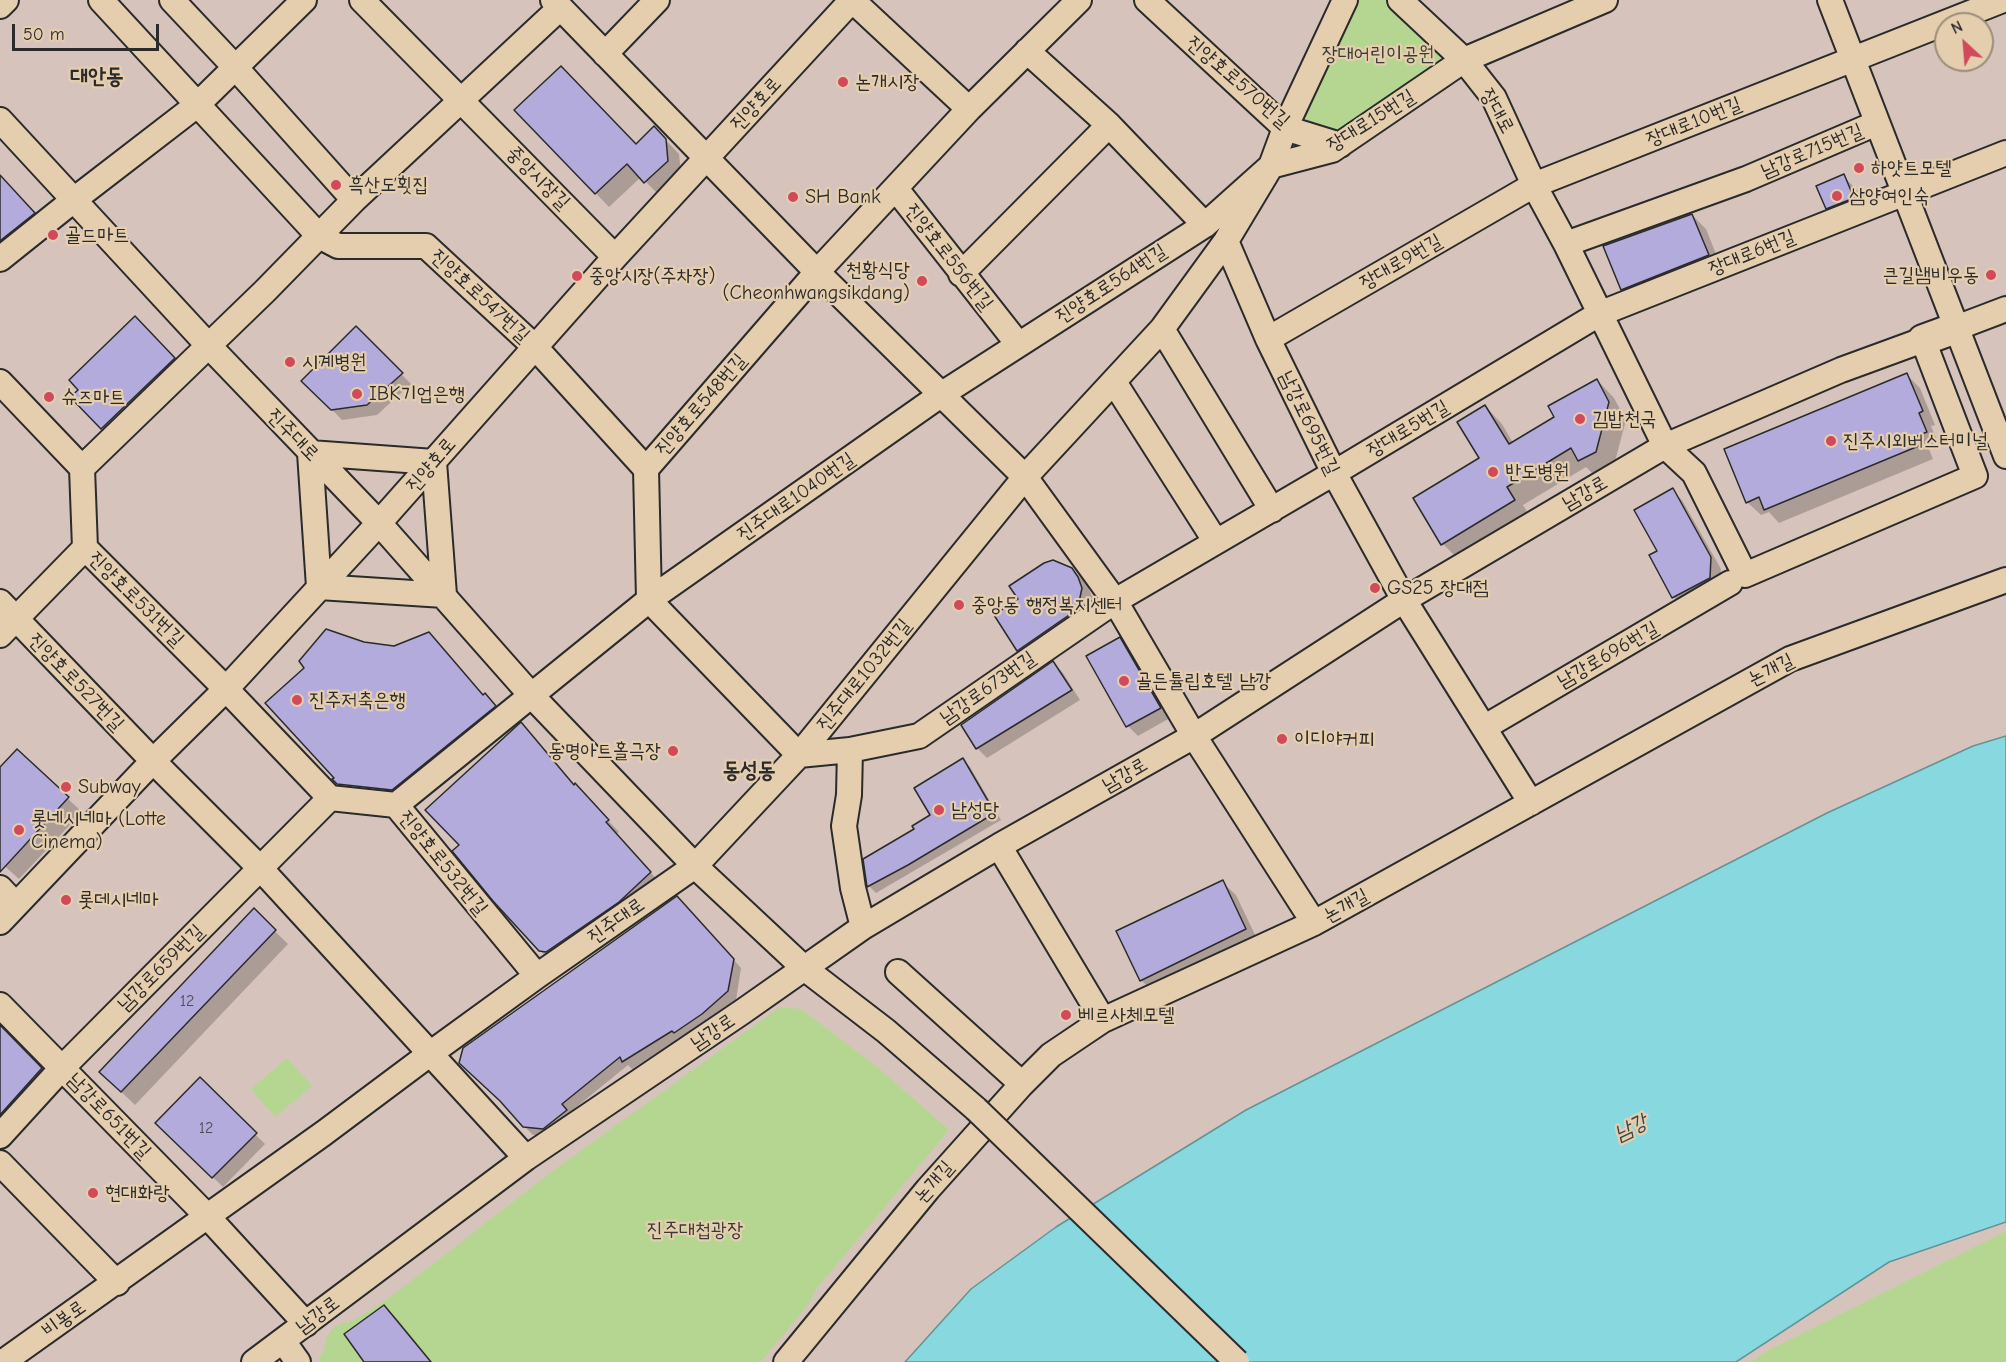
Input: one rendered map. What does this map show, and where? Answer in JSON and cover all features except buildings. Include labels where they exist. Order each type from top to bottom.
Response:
[{"type":"main road","name":"남강로","points":[[1923,340],[1956,328]]},
{"type":"street","points":[[0,6],[6,0]]},
{"type":"street","name":"진양호로547번길","points":[[100,0],[319,236],[338,246],[426,246],[535,347]]},
{"type":"street","points":[[172,0],[354,200]]},
{"type":"street","points":[[0,259],[197,105],[304,0]]},
{"type":"street","name":"중앙시장길","points":[[362,0],[615,256]]},
{"type":"street","points":[[605,54],[657,0]]},
{"type":"street","points":[[852,0],[969,110]]},
{"type":"street","name":"진양호로","points":[[5,905],[226,689],[379,524],[615,256],[852,0]]},
{"type":"street","points":[[896,189],[969,110],[1078,0]]},
{"type":"street","name":"진양호로570번길","points":[[1147,0],[1285,128],[1340,145]]},
{"type":"street","points":[[1025,477],[1162,329],[1226,241],[1271,166],[1285,128],[1345,0]]},
{"type":"street","name":"장대로","points":[[1400,0],[1464,60],[1494,98],[1534,185],[1566,244],[1665,446]]},
{"type":"street","name":"장대로15번길","points":[[1271,166],[1332,150],[1464,60],[1605,0]]},
{"type":"street","name":"남강로715번길","points":[[1830,0],[2006,456]]},
{"type":"street","name":"장대로10번길","points":[[1534,185],[2003,0]]},
{"type":"street","points":[[0,382],[82,468],[265,291],[354,200],[461,100],[556,4],[817,272],[1025,477],[1115,601],[1194,736],[1314,923]]},
{"type":"street","points":[[1027,51],[1109,126],[1205,225]]},
{"type":"street","name":"진주대로","points":[[0,120],[208,345],[379,524],[531,695],[695,866],[804,968],[886,1031],[976,1109],[1237,1362]]},
{"type":"street","name":"남강로715번길","points":[[1566,244],[1746,178],[1877,123]]},
{"type":"street","points":[[961,274],[1109,126]]},
{"type":"street","name":"장대로6번길","points":[[1599,314],[2006,153]]},
{"type":"street","name":"진양호로564번길","points":[[1018,344],[1205,225],[1271,166]]},
{"type":"street","name":"장대로9번길","points":[[1268,339],[1534,185]]},
{"type":"street","name":"진양호로556번길","points":[[817,272],[896,189],[1018,344]]},
{"type":"street","name":"남강로695번길","points":[[1226,241],[1268,339],[1334,473],[1404,600]]},
{"type":"street","name":"진양호로548번길","points":[[535,347],[646,469],[817,272]]},
{"type":"street","name":"남강로","points":[[1956,328],[2006,309]]},
{"type":"street","name":"장대로5번길","points":[[1115,601],[1272,510],[1599,314]]},
{"type":"street","points":[[1162,329],[1272,510]]},
{"type":"street","points":[[1665,446],[1694,473],[1745,575],[1975,476],[1923,340]]},
{"type":"street","name":"남강로","points":[[254,1362],[526,1158],[863,927],[999,846],[1194,736],[1404,600],[1665,446],[1841,370],[1923,340]]},
{"type":"street","points":[[942,394],[1018,344]]},
{"type":"street","points":[[1114,382],[1216,542]]},
{"type":"street","name":"진주대로1040번길","points":[[396,805],[650,600],[942,394]]},
{"type":"street","points":[[310,453],[434,462],[444,595],[319,587],[310,453]]},
{"type":"street","name":"진양호로531번길","points":[[82,468],[85,548],[226,689]]},
{"type":"street","points":[[646,469],[650,600],[799,754]]},
{"type":"street","name":"진주대로1032번길","points":[[695,866],[799,754],[1025,477]]},
{"type":"street","points":[[5,619],[85,548]]},
{"type":"street","name":"논개길","points":[[786,1362],[928,1189],[1022,1084],[1051,1055],[1103,1020],[1314,923],[1790,659],[2006,580]]},
{"type":"street","name":"남강로696번길","points":[[1485,727],[1730,583]]},
{"type":"street","points":[[1404,600],[1531,803]]},
{"type":"street","name":"남강로673번길","points":[[799,754],[850,750],[919,736],[1115,601]]},
{"type":"street","name":"진양호로527번길","points":[[5,619],[153,761]]},
{"type":"street","points":[[226,689],[330,798]]},
{"type":"street","points":[[850,750],[849,795],[844,826],[853,888],[863,927]]},
{"type":"street","points":[[153,761],[260,868],[526,1158]]},
{"type":"street","name":"진양호로532번길","points":[[330,798],[396,805],[537,976]]},
{"type":"street","name":"남강로659번길","points":[[62,1068],[330,798]]},
{"type":"street","points":[[999,846],[1103,1020]]},
{"type":"street","name":"진주대로","points":[[537,976],[695,866]]},
{"type":"street","points":[[898,972],[1022,1084]]},
{"type":"street","points":[[0,1163],[117,1283],[324,1134],[537,976]]},
{"type":"street","name":"남강로651번길","points":[[0,1005],[207,1216],[306,1324]]},
{"type":"street","name":"남강로651번길","points":[[0,1136],[62,1068]]},
{"type":"street","name":"비봉로","points":[[8,1356],[117,1283]]},
{"type":"street","points":[[284,1341],[298,1362]]},
{"type":"green space","name":"장대어린이공원","points":[[1344,0],[1400,0],[1464,60],[1340,145],[1285,128]]},
{"type":"green space","name":"진주대첩광장","points":[[780,1007],[801,1009],[875,1065],[949,1130],[817,1288],[810,1302],[761,1362],[319,1362],[326,1338],[335,1326],[354,1320],[385,1301],[550,1173]]},
{"type":"green space","points":[[287,1058],[312,1086],[275,1117],[251,1089]]},
{"type":"green space","points":[[2006,1231],[2006,1362],[1751,1362],[1769,1350]]},
{"type":"water","name":"남강","points":[[2006,736],[2006,1222],[1889,1262],[1736,1362],[905,1362],[971,1289],[1056,1227],[1246,1110],[1827,813],[1973,746]]},
{"type":"place","name":"논개시장","points":[[843,82]]},
{"type":"place","name":"하얏트모텔","points":[[1859,168]]},
{"type":"place","name":"흑산도횟집","points":[[336,185]]},
{"type":"place","name":"삼양여인숙","points":[[1837,196]]},
{"type":"place","name":"SH Bank","points":[[793,197]]},
{"type":"place","name":"골드마트","points":[[53,235]]},
{"type":"place","name":"큰길냄비우동","points":[[1991,275]]},
{"type":"place","name":"중앙시장(주차장)","points":[[577,276]]},
{"type":"place","name":"천황식당 (Cheonhwangsikdang)","points":[[922,281]]},
{"type":"place","name":"시계병원","points":[[290,362]]},
{"type":"place","name":"IBK기업은행","points":[[357,394]]},
{"type":"place","name":"슈즈마트","points":[[49,397]]},
{"type":"place","name":"김밥천국","points":[[1580,419]]},
{"type":"place","name":"진주시외버스터미널","points":[[1831,441]]},
{"type":"place","name":"반도병원","points":[[1493,472]]},
{"type":"place","name":"GS25 장대점","points":[[1375,588]]},
{"type":"place","name":"중앙동 행정복지센터","points":[[959,605]]},
{"type":"place","name":"골든튤립호텔 남강","points":[[1124,681]]},
{"type":"place","name":"진주저축은행","points":[[297,700]]},
{"type":"place","name":"이디야커피","points":[[1282,739]]},
{"type":"place","name":"동명아트홀극장","points":[[673,751]]},
{"type":"place","name":"Subway","points":[[66,787]]},
{"type":"place","name":"남성당","points":[[939,810]]},
{"type":"place","name":"롯네시네마 (Lotte Cinema)","points":[[19,830]]},
{"type":"place","name":"롯데시네마","points":[[66,900]]},
{"type":"place","name":"베르사체모텔","points":[[1066,1015]]},
{"type":"place","name":"현대화랑","points":[[93,1193]]},
{"type":"district","name":"대안동","points":[[97,77]]},
{"type":"district","name":"동성동","points":[[749,771]]}]
